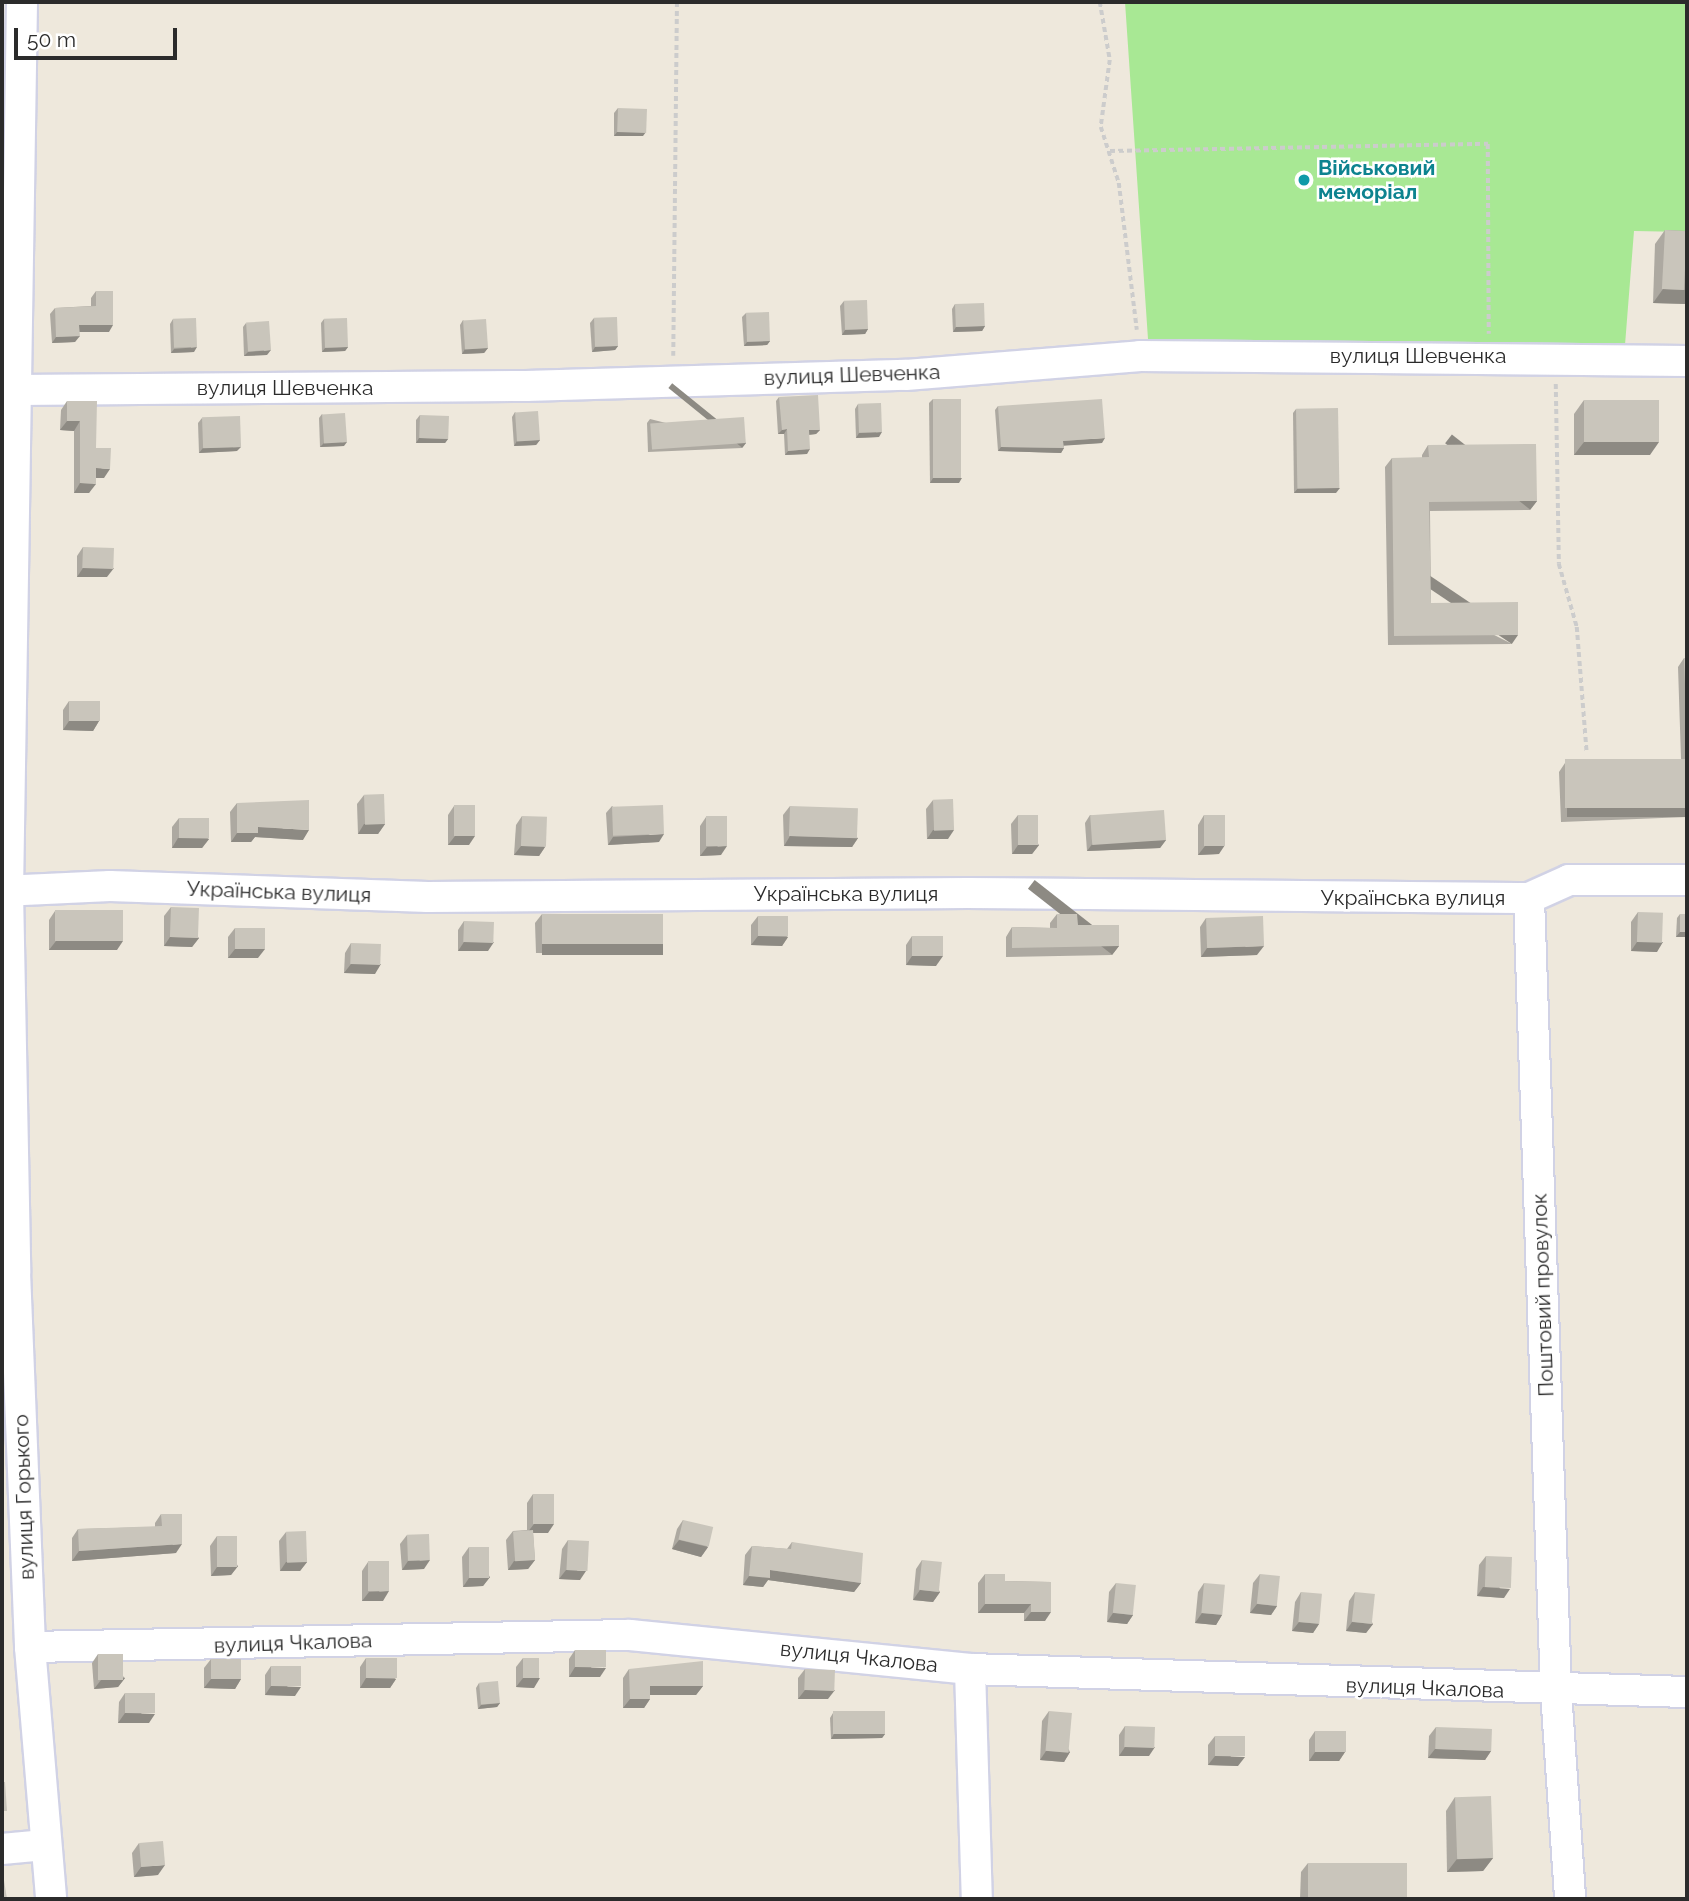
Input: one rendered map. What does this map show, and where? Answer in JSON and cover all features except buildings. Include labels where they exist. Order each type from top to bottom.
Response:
[{"type":"street","name":"вулиця Горького","points":[[22,2],[11,374],[5,891],[30,1647],[51,1899]]},
{"type":"street","name":"вулиця Шевченка","points":[[11,374],[673,382],[906,374],[1140,356],[1489,356],[1687,361]]},
{"type":"street","name":"Українська вулиця","points":[[5,891],[110,886],[428,897],[1529,898],[1569,880],[1687,880]]},
{"type":"street","name":"Поштовий провулок","points":[[1529,898],[1556,1691],[1570,1899]]},
{"type":"street","name":"вулиця Чкалова","points":[[30,1647],[630,1634],[970,1668],[1556,1691],[1687,1692]]},
{"type":"street","points":[[970,1668],[977,1899]]},
{"type":"street","points":[[2,1849],[45,1845]]},
{"type":"path","points":[[673,382],[677,2]]},
{"type":"path","points":[[1100,2],[1110,60],[1101,127],[1110,151],[1140,356]]},
{"type":"path","points":[[1110,151],[1489,144],[1489,356]]},
{"type":"path","points":[[1555,357],[1559,564],[1577,627],[1587,754]]},
{"type":"green space","points":[[1125,2],[1687,2],[1687,232],[1634,231],[1625,345],[1148,339]]},
{"type":"place","name":"Військовий меморіал","points":[[1304,180]]}]
